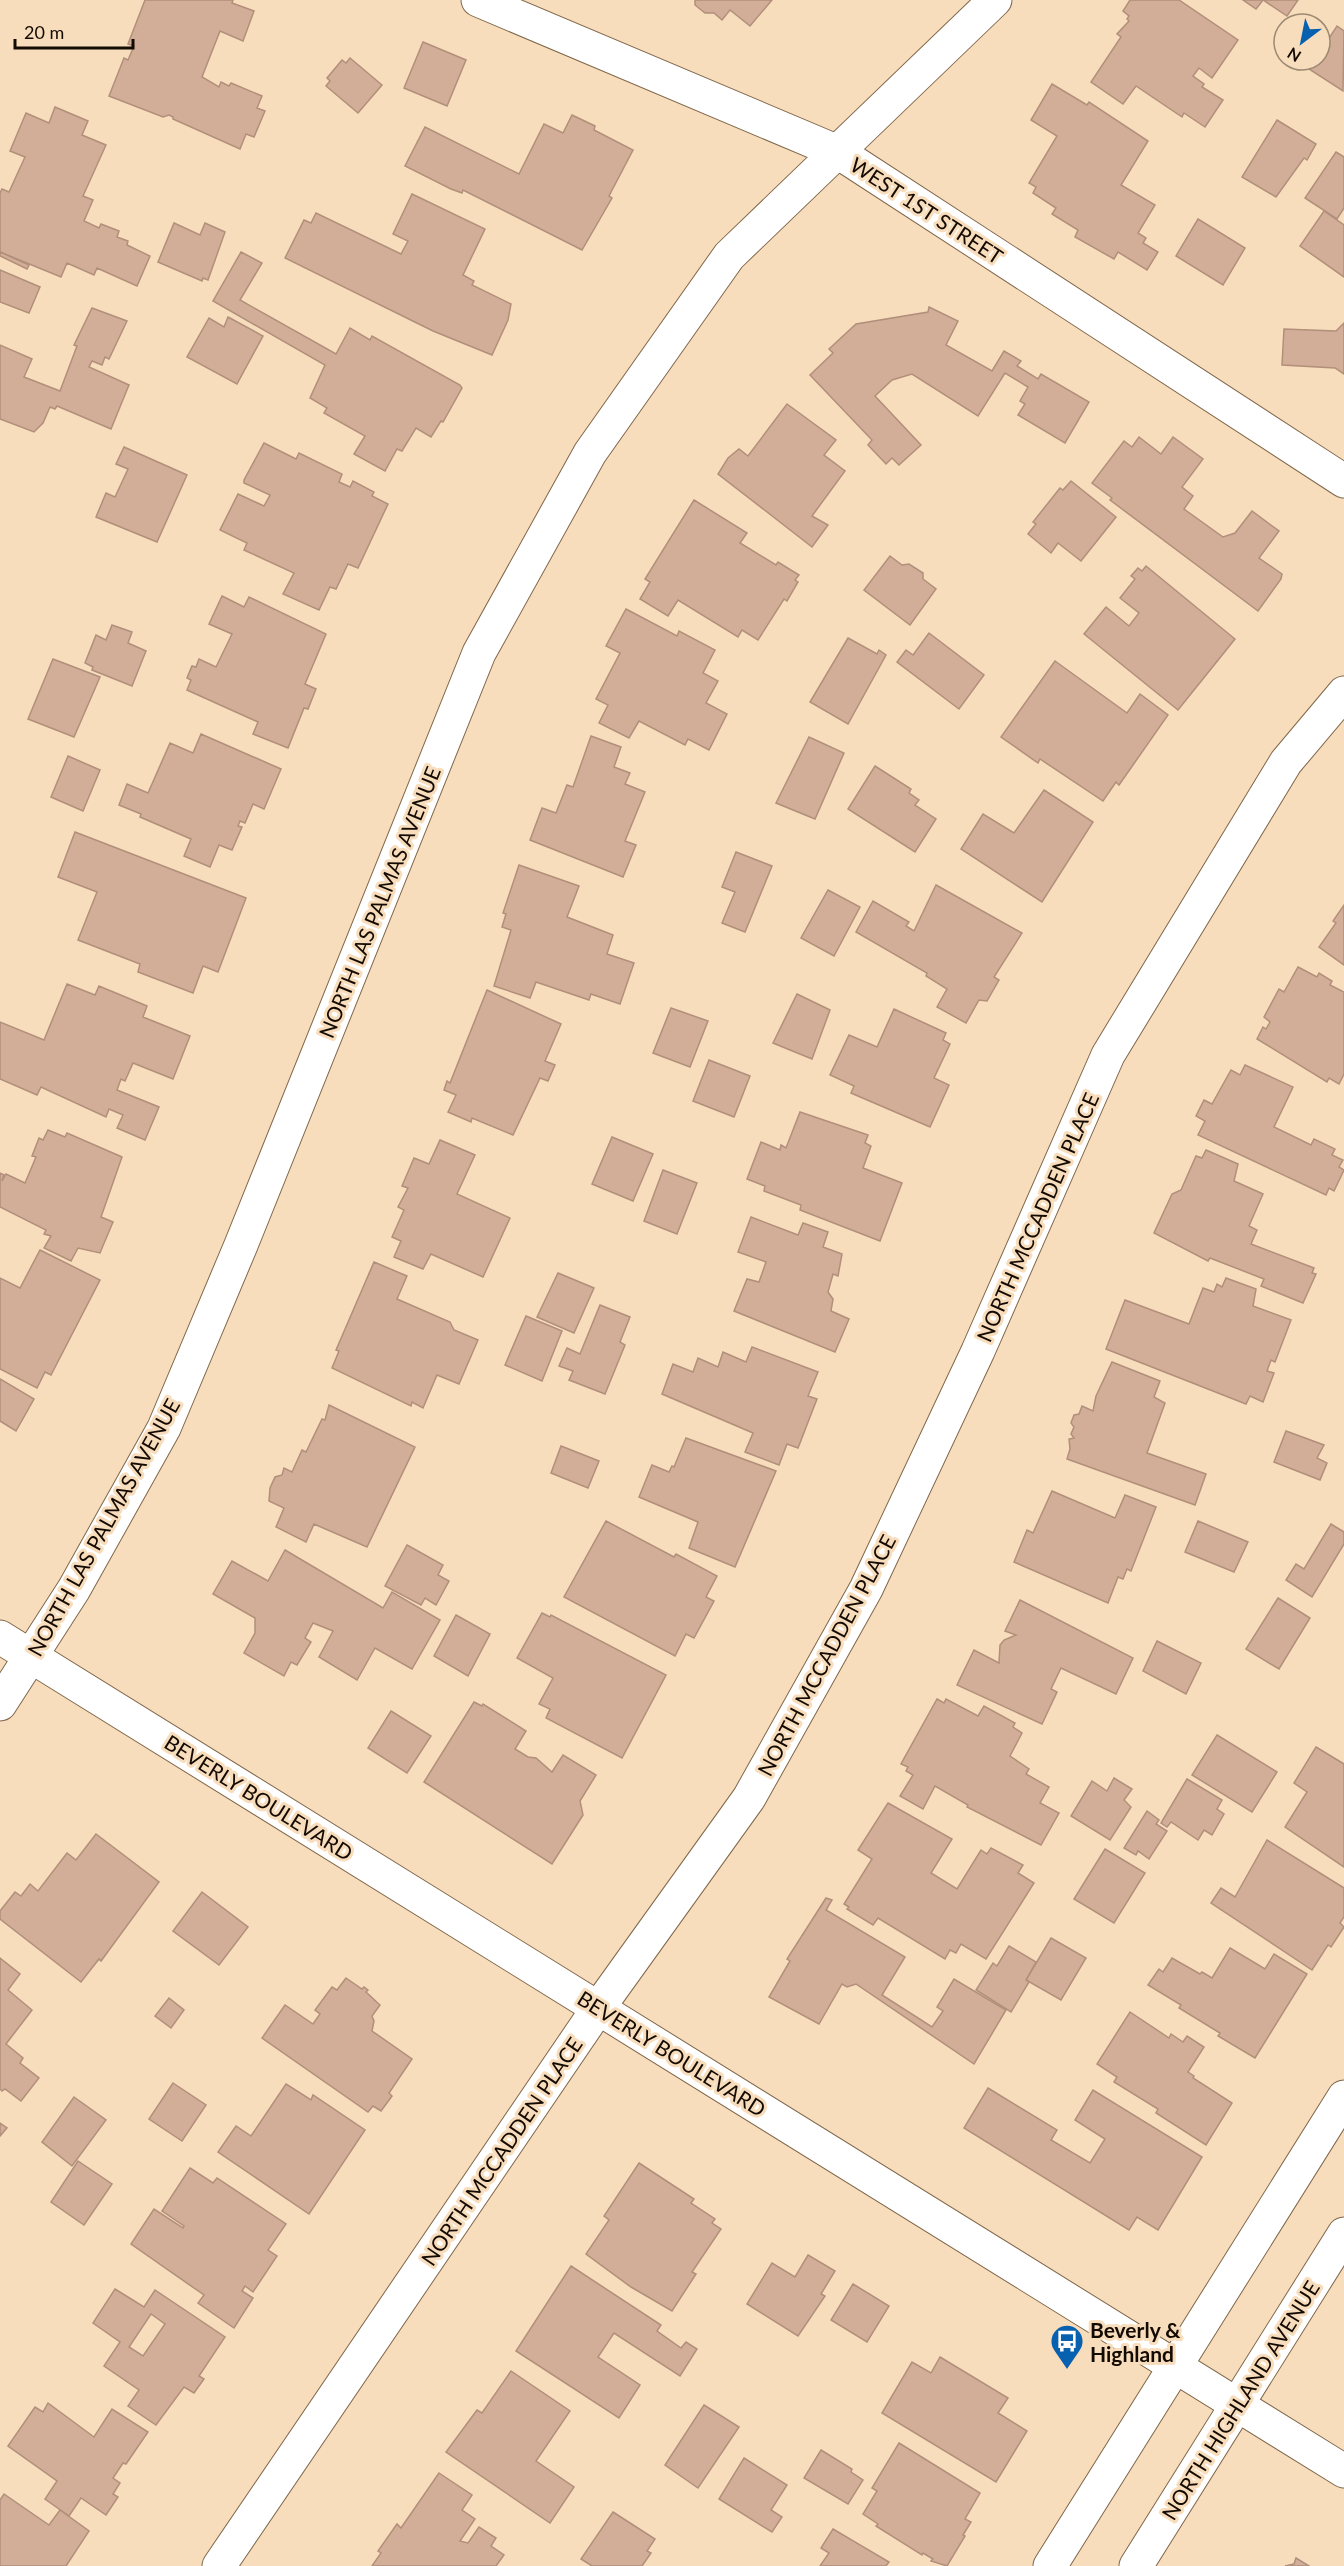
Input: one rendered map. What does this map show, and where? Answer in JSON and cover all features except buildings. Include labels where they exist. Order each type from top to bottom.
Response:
[{"type":"street","name":"WEST 1ST STREET","points":[[478,0],[838,152],[1344,481]]},
{"type":"street","name":"NORTH LAS PALMAS AVENUE","points":[[0,1704],[74,1588],[164,1428],[242,1245],[478,653],[590,453],[729,256],[995,0]]},
{"type":"street","name":"NORTH MCCADDEN PLACE","points":[[219,2566],[599,2007],[749,1798],[866,1589],[978,1351],[1108,1055],[1286,762],[1344,693]]},
{"type":"street","name":"BEVERLY BOULEVARD","points":[[0,1637],[1344,2471]]},
{"type":"street","points":[[1050,2566],[1174,2364],[1344,2097]]},
{"type":"street","name":"NORTH HIGHLAND AVENUE","points":[[1136,2566],[1344,2234]]},
{"type":"place","name":"Beverly & Highland","points":[[1067,2370]]}]
